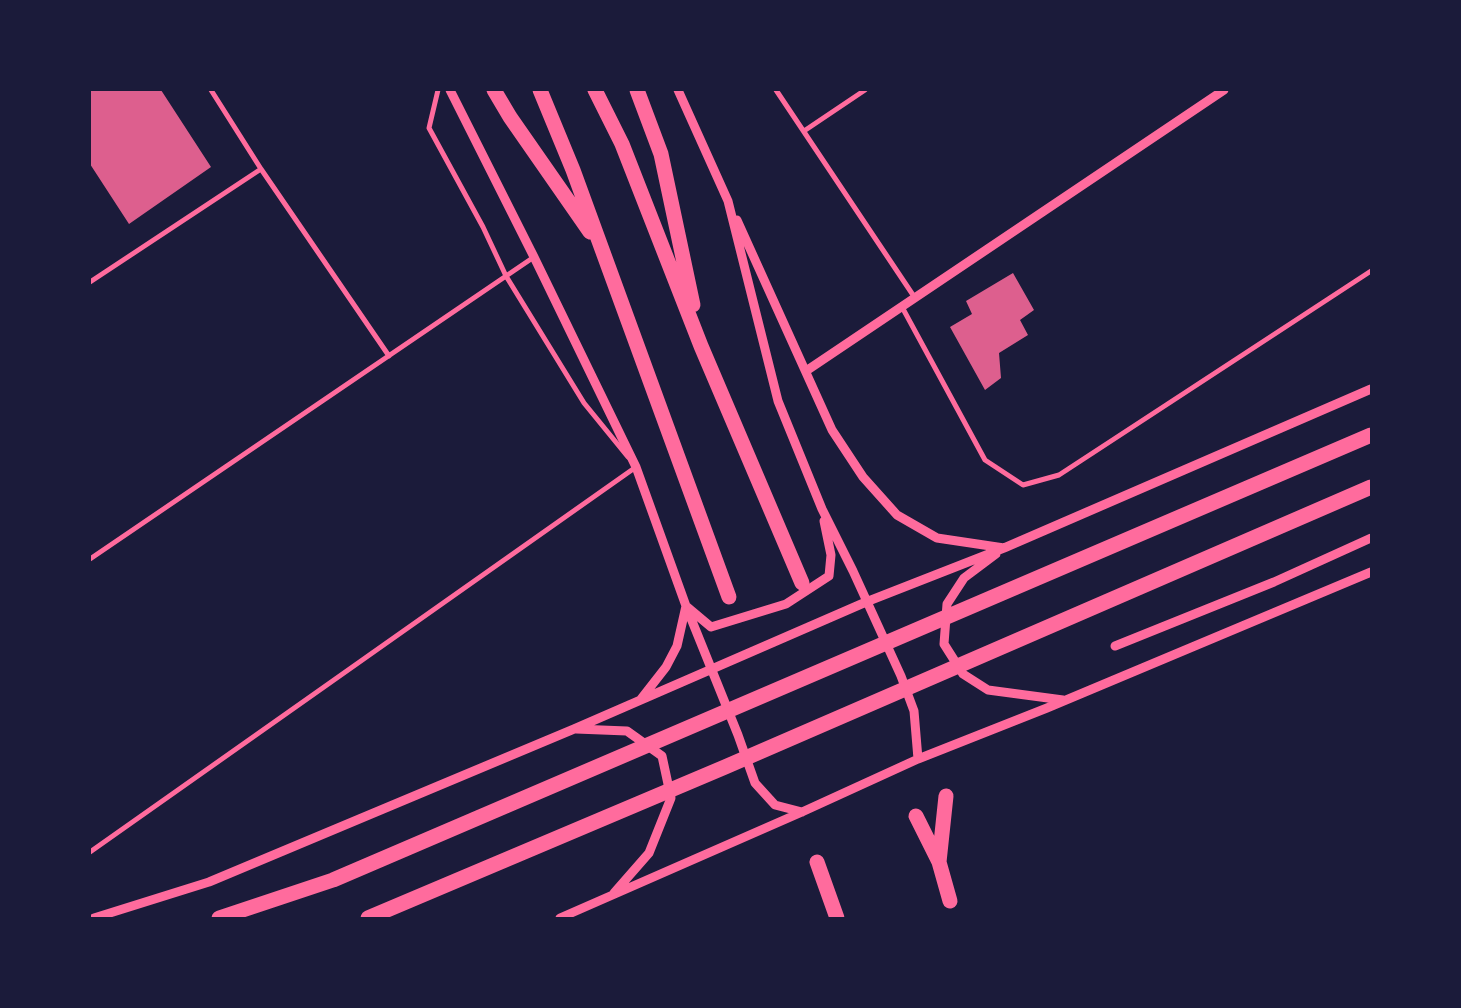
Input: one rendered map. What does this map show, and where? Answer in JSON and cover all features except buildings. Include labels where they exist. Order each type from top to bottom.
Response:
[{"type":"highway","points":[[494,90],[510,117],[601,247]]},
{"type":"highway","points":[[540,90],[573,170],[729,597]]},
{"type":"highway","points":[[596,90],[622,144],[701,346],[802,583]]},
{"type":"highway","points":[[637,90],[661,154],[701,346]]},
{"type":"highway","points":[[218,918],[333,880],[1371,435]]},
{"type":"highway","points":[[368,918],[725,767],[1371,487]]},
{"type":"highway","points":[[939,862],[946,796]]},
{"type":"highway","points":[[916,816],[939,862],[950,901]]},
{"type":"highway","points":[[817,862],[837,918]]},
{"type":"street","points":[[210,90],[261,169],[389,356]]},
{"type":"street","points":[[438,90],[429,128],[483,228],[506,276],[584,403],[636,467]]},
{"type":"street","points":[[450,90],[636,467],[710,670],[738,735],[754,783],[775,805],[802,812]]},
{"type":"street","points":[[678,90],[832,430],[863,477],[896,515],[937,538],[1004,548]]},
{"type":"street","points":[[776,90],[915,298]]},
{"type":"street","points":[[804,132],[865,90]]},
{"type":"street","points":[[806,372],[1224,90]]},
{"type":"street","points":[[90,282],[261,169]]},
{"type":"street","points":[[728,201],[778,401],[822,509],[853,571],[901,676],[914,711],[918,760]]},
{"type":"street","points":[[90,559],[534,257]]},
{"type":"street","points":[[902,307],[985,460],[1022,485],[1059,475],[1371,271]]},
{"type":"street","points":[[94,918],[209,882],[574,729],[866,602],[1004,548],[1371,389]]},
{"type":"street","points":[[90,852],[636,467]]},
{"type":"street","points":[[686,606],[711,627],[786,604],[829,576],[831,555],[822,509]]},
{"type":"street","points":[[1115,646],[1274,582],[1371,538]]},
{"type":"street","points":[[1004,548],[964,578],[948,604],[944,644],[963,674],[988,690],[1065,700]]},
{"type":"street","points":[[560,918],[918,760],[1371,572]]},
{"type":"street","points":[[641,699],[666,667],[677,646],[686,606]]},
{"type":"street","points":[[574,729],[627,731],[662,756],[671,798],[649,853],[612,895]]}]
